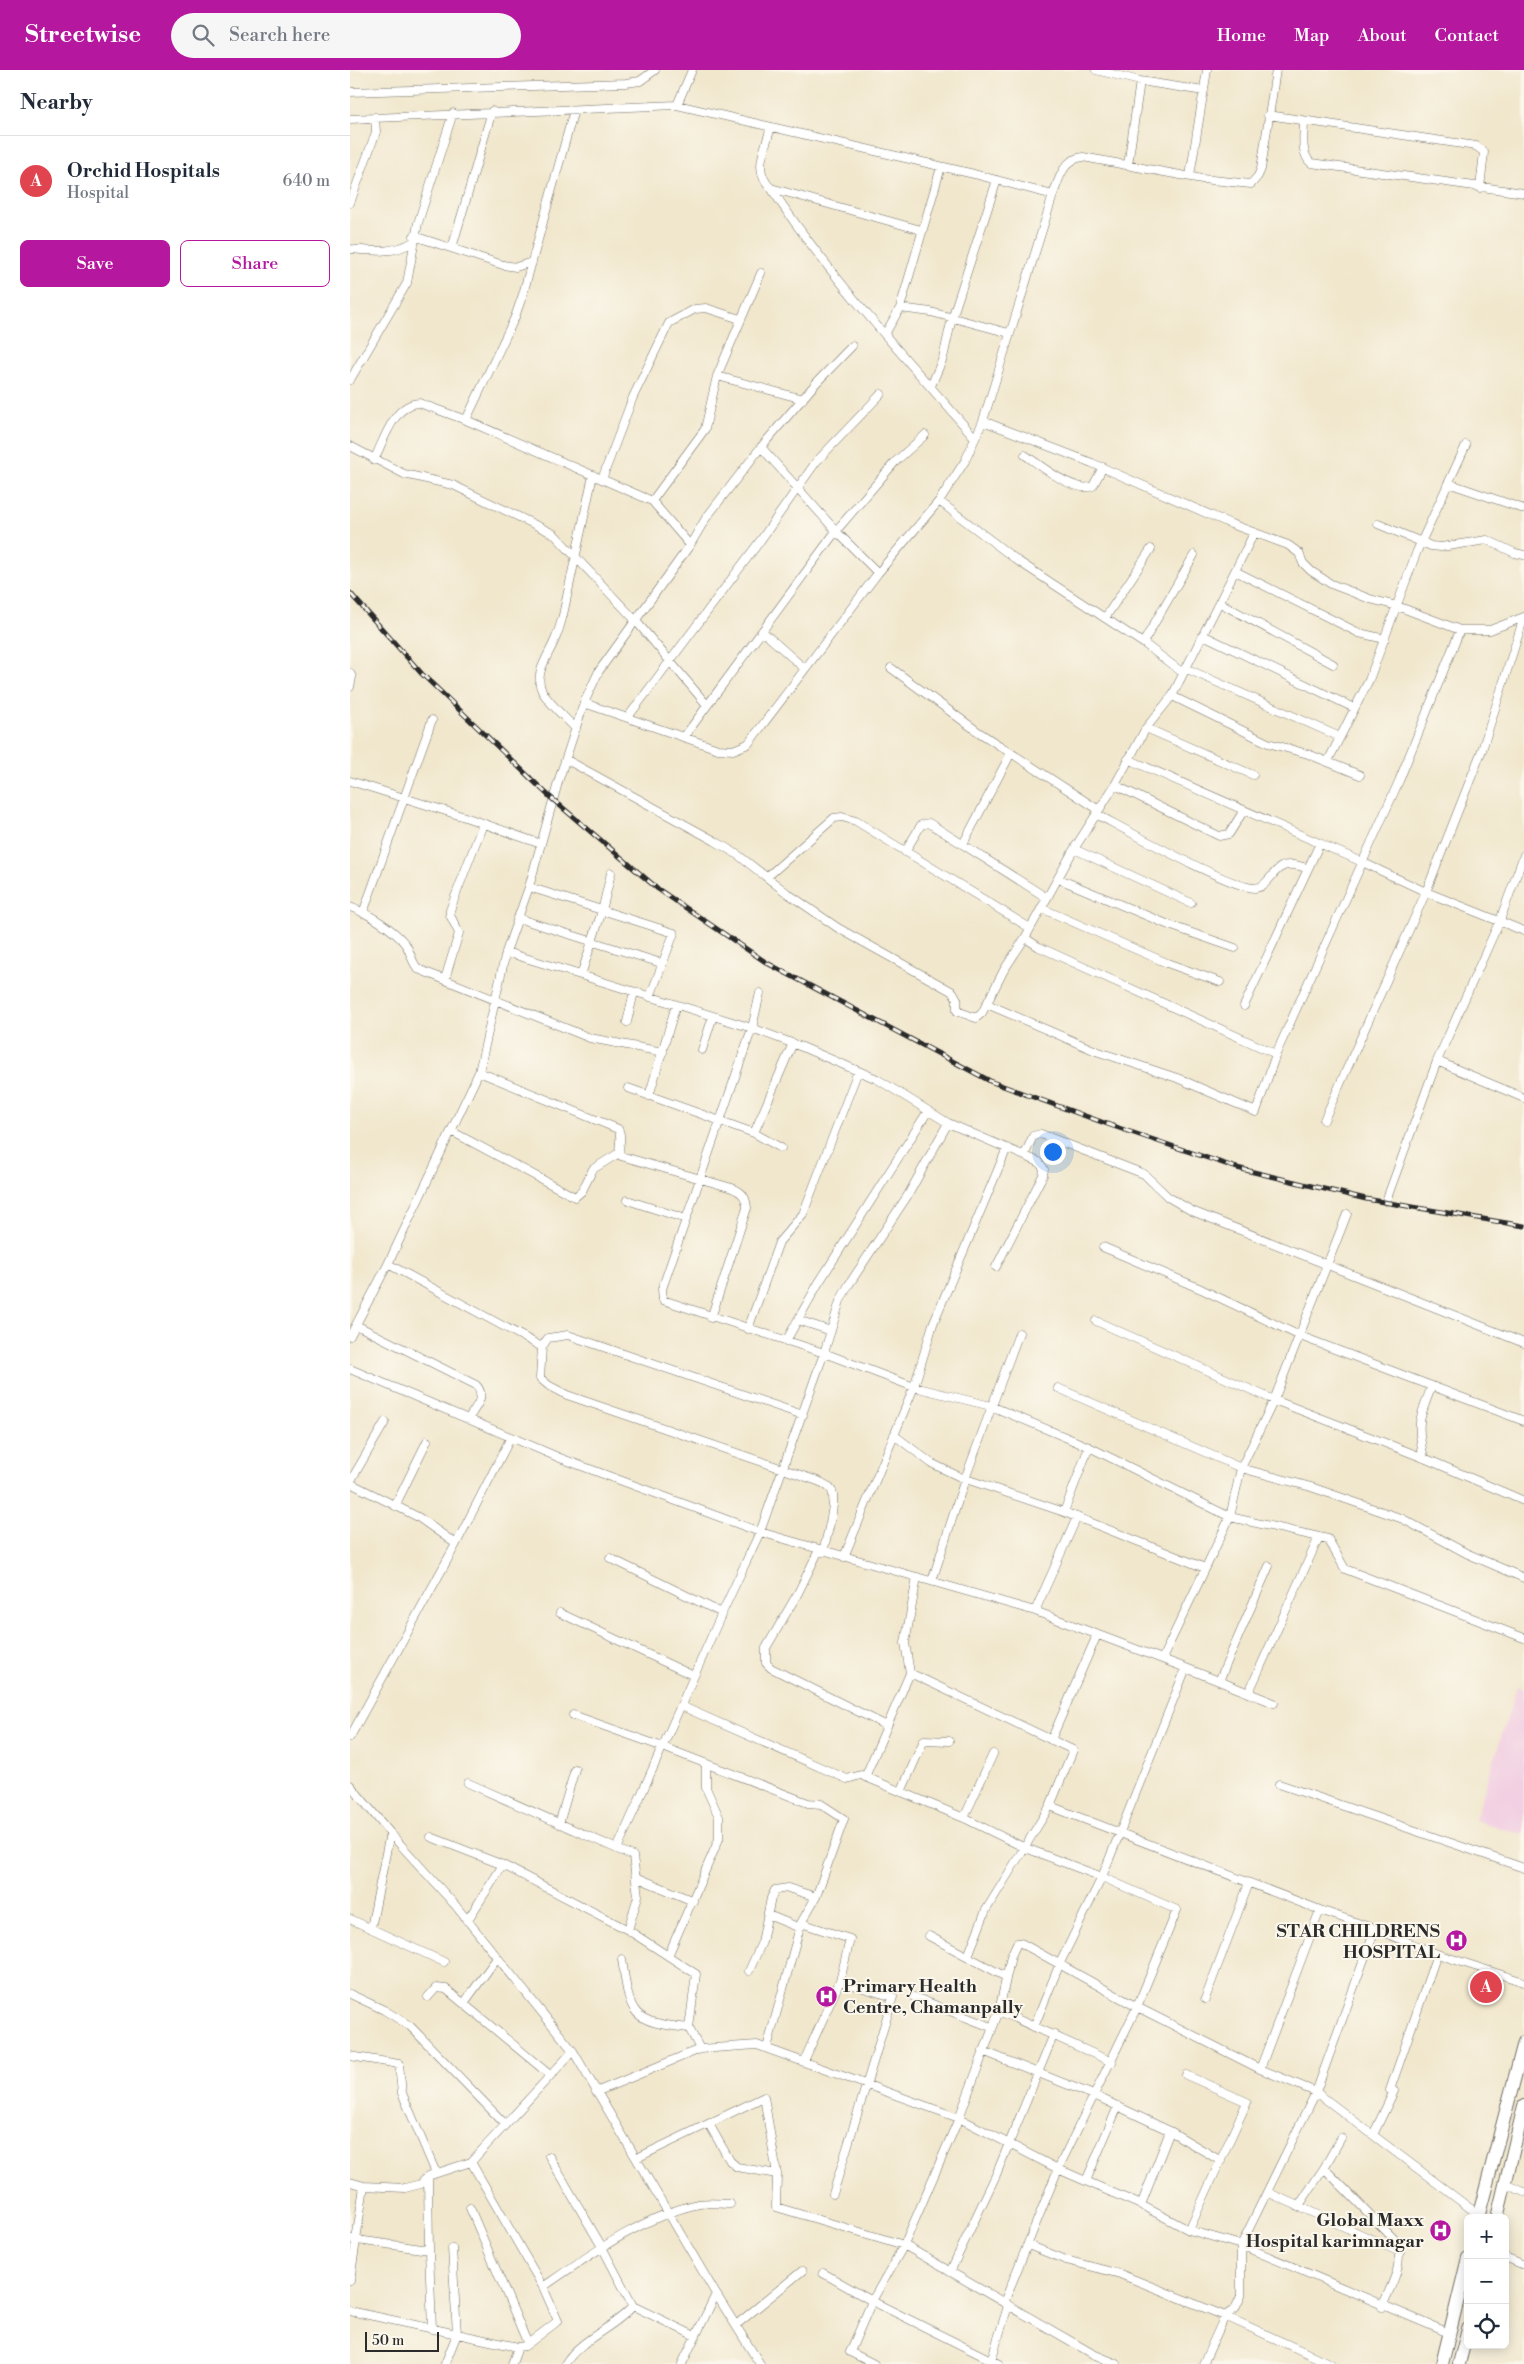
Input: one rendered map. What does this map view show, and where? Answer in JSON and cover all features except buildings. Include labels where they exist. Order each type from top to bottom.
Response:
[{"type":"main road","points":[[1480,2214],[1524,2042]]},
{"type":"main road","points":[[1498,2214],[1524,2106]]},
{"type":"main road","points":[[1442,2364],[1468,2259]]},
{"type":"main road","points":[[1459,2364],[1464,2345]]},
{"type":"street","points":[[350,92],[626,83],[640,81],[655,70]]},
{"type":"street","points":[[677,105],[692,70]]},
{"type":"street","points":[[1096,70],[1140,81],[1204,91]]},
{"type":"street","points":[[1190,176],[1207,70]]},
{"type":"street","points":[[584,703],[684,737],[726,749],[740,748],[748,744],[878,573],[939,501],[965,461],[983,421],[1052,195],[1065,166],[1076,158],[1246,185],[1254,182],[1261,169],[1276,70]]},
{"type":"street","points":[[1128,165],[1140,81]]},
{"type":"street","points":[[350,119],[492,111],[574,110],[677,105],[941,166],[1052,195]]},
{"type":"street","points":[[466,420],[515,317],[574,110]]},
{"type":"street","points":[[452,248],[492,111]]},
{"type":"street","points":[[350,380],[407,283],[414,239],[453,113]]},
{"type":"street","points":[[1268,115],[1481,148],[1484,152],[1480,188]]},
{"type":"street","points":[[350,203],[376,132],[375,117]]},
{"type":"street","points":[[1304,121],[1304,148],[1306,158],[1311,163],[1524,193]]},
{"type":"street","points":[[771,127],[761,166],[761,175],[794,223],[885,334],[975,438]]},
{"type":"street","points":[[885,334],[900,308],[941,166]]},
{"type":"street","points":[[930,386],[943,358],[952,318],[997,180]]},
{"type":"street","points":[[771,188],[921,230]]},
{"type":"street","points":[[414,239],[452,248],[510,267],[532,262]]},
{"type":"street","points":[[350,249],[394,250],[404,248],[414,239]]},
{"type":"street","points":[[652,501],[705,430],[717,376],[740,318],[761,273]]},
{"type":"street","points":[[602,479],[640,383],[669,323],[695,309],[706,308],[740,318]]},
{"type":"street","points":[[900,308],[952,318],[1009,333]]},
{"type":"street","points":[[350,1336],[388,1264],[479,1072],[506,952],[529,887],[584,703],[599,671],[690,545],[706,518],[761,447],[852,346]]},
{"type":"street","points":[[717,376],[803,399]]},
{"type":"street","points":[[628,717],[827,448],[881,394]]},
{"type":"street","points":[[374,460],[401,410],[405,406],[419,403],[466,420],[652,501],[690,545]]},
{"type":"street","points":[[983,421],[1103,467],[1254,532],[1288,544],[1298,553],[1304,564],[1311,571],[1330,584],[1370,599],[1397,606],[1460,630],[1490,630],[1524,617]]},
{"type":"street","points":[[684,737],[836,531],[895,462],[925,435]]},
{"type":"street","points":[[1328,761],[1369,680],[1421,542],[1466,445]]},
{"type":"street","points":[[350,446],[404,474],[453,485],[554,534],[575,554],[636,621],[707,705]]},
{"type":"street","points":[[761,447],[836,531],[878,573]]},
{"type":"street","points":[[1025,455],[1055,476],[1081,488],[1093,486],[1103,467]]},
{"type":"street","points":[[576,729],[541,690],[540,677],[543,663],[557,636],[571,583],[575,554],[592,475]]},
{"type":"street","points":[[1448,483],[1524,509]]},
{"type":"street","points":[[939,501],[1018,561],[1184,670],[1340,737]]},
{"type":"street","points":[[1378,524],[1421,542],[1441,547],[1487,540],[1515,553],[1524,554]]},
{"type":"street","points":[[567,760],[715,841],[838,928],[953,992],[957,999],[957,1011],[966,1016],[976,1018],[987,1004],[1004,970],[1025,938],[1074,849],[1115,785],[1146,728],[1172,696],[1254,532]]},
{"type":"street","points":[[1105,618],[1151,549]]},
{"type":"street","points":[[1142,643],[1194,555]]},
{"type":"street","points":[[1235,571],[1359,634],[1385,639]]},
{"type":"street","points":[[1220,603],[1333,664]]},
{"type":"street","points":[[1324,1120],[1426,892],[1482,750],[1524,617]]},
{"type":"street","points":[[987,1004],[1096,1050],[1177,1078],[1256,1112],[1276,1054],[1431,706],[1460,630]]},
{"type":"street","points":[[762,631],[805,669]]},
{"type":"street","points":[[1203,635],[1354,708]]},
{"type":"street","points":[[891,668],[1098,812],[1183,858],[1255,888],[1263,885],[1282,866],[1290,864],[1308,868]]},
{"type":"street","points":[[350,673],[352,677],[350,687]]},
{"type":"street","points":[[1172,696],[1268,743],[1328,761],[1360,775]]},
{"type":"street","points":[[363,913],[432,720]]},
{"type":"street","points":[[1146,728],[1253,775]]},
{"type":"street","points":[[964,844],[1011,753]]},
{"type":"street","points":[[1128,759],[1320,843],[1426,892],[1524,930]]},
{"type":"street","points":[[350,781],[541,844]]},
{"type":"street","points":[[1115,785],[1219,836],[1229,834],[1244,810]]},
{"type":"street","points":[[767,877],[834,818],[842,817],[856,821],[1030,928]]},
{"type":"street","points":[[904,852],[925,823],[933,825],[1047,898]]},
{"type":"street","points":[[446,979],[459,933],[450,915],[450,910],[483,824]]},
{"type":"street","points":[[1244,1006],[1320,843]]},
{"type":"street","points":[[1074,849],[1191,903]]},
{"type":"street","points":[[1386,1201],[1437,1061],[1500,920],[1524,855]]},
{"type":"street","points":[[581,975],[602,910],[611,873]]},
{"type":"street","points":[[1059,879],[1169,925],[1234,948]]},
{"type":"street","points":[[529,887],[674,933],[661,963],[650,997]]},
{"type":"street","points":[[350,907],[392,932],[406,945],[412,962],[418,968],[590,1038],[663,1052]]},
{"type":"street","points":[[1041,908],[1167,963],[1220,982]]},
{"type":"street","points":[[517,918],[661,963]]},
{"type":"street","points":[[1025,938],[1039,948],[1165,1006],[1276,1054]]},
{"type":"street","points":[[506,952],[752,1028],[793,1043],[877,1079],[948,1123],[1025,1154],[1042,1165],[1043,1175],[996,1267]]},
{"type":"street","points":[[627,1022],[634,992]]},
{"type":"street","points":[[760,994],[752,1028],[662,1289],[663,1300],[711,1318],[824,1353],[914,1387],[992,1406],[1089,1447],[1230,1517],[1328,1539],[1345,1569],[1524,1638]]},
{"type":"street","points":[[649,1096],[676,1004]]},
{"type":"street","points":[[702,1050],[714,1016]]},
{"type":"street","points":[[754,1133],[793,1043]]},
{"type":"street","points":[[1437,1061],[1524,1098]]},
{"type":"street","points":[[748,1329],[778,1242],[803,1214],[858,1071]]},
{"type":"street","points":[[479,1072],[618,1129],[621,1133],[619,1153]]},
{"type":"street","points":[[628,1088],[754,1133],[780,1148]]},
{"type":"street","points":[[786,1341],[854,1226],[890,1174],[928,1112]]},
{"type":"street","points":[[617,1850],[760,1532],[803,1415],[840,1301],[908,1195],[948,1123]]},
{"type":"street","points":[[451,1131],[575,1197],[582,1191],[593,1169],[619,1153]]},
{"type":"street","points":[[1025,1154],[1033,1136],[1041,1134],[1144,1174],[1168,1197],[1192,1211],[1524,1343]]},
{"type":"street","points":[[844,1558],[914,1387],[934,1324],[1007,1148]]},
{"type":"street","points":[[619,1153],[627,1159],[742,1192],[746,1200],[746,1208],[711,1318]]},
{"type":"street","points":[[627,1200],[686,1219]]},
{"type":"street","points":[[1162,1659],[1230,1517],[1241,1468],[1274,1400],[1329,1264],[1347,1214]]},
{"type":"street","points":[[1103,1247],[1201,1288],[1300,1336],[1524,1421]]},
{"type":"street","points":[[388,1264],[542,1347]]},
{"type":"street","points":[[798,1320],[831,1332]]},
{"type":"street","points":[[1096,1321],[1274,1400],[1424,1458],[1524,1501]]},
{"type":"street","points":[[356,1325],[476,1385],[481,1393],[481,1399],[468,1419]]},
{"type":"street","points":[[932,1581],[965,1479],[1019,1333]]},
{"type":"street","points":[[803,1415],[568,1335],[548,1338],[542,1347],[540,1378],[548,1385],[567,1395],[816,1480],[832,1491],[833,1501],[821,1551],[766,1648],[766,1663],[771,1668],[887,1726]]},
{"type":"street","points":[[350,1369],[560,1458],[760,1532],[844,1558],[932,1581],[1035,1612],[1274,1703]]},
{"type":"street","points":[[1424,1458],[1419,1438],[1419,1418],[1432,1386]]},
{"type":"street","points":[[1058,1388],[1241,1468],[1311,1487],[1403,1519],[1466,1553],[1524,1578]]},
{"type":"street","points":[[385,1422],[350,1482],[418,1517],[456,1544]]},
{"type":"street","points":[[894,1434],[931,1462],[965,1479],[1064,1512],[1205,1568]]},
{"type":"street","points":[[350,1737],[456,1544],[511,1437]]},
{"type":"street","points":[[395,1506],[427,1441]]},
{"type":"street","points":[[1064,1512],[1089,1447]]},
{"type":"street","points":[[1035,1612],[1077,1517]]},
{"type":"street","points":[[1249,1692],[1319,1537]]},
{"type":"street","points":[[610,1558],[722,1613]]},
{"type":"street","points":[[1219,1681],[1269,1566]]},
{"type":"street","points":[[865,1777],[910,1673],[905,1643],[917,1577]]},
{"type":"street","points":[[560,1613],[694,1676]]},
{"type":"street","points":[[1051,1740],[1097,1635]]},
{"type":"street","points":[[1034,2027],[1060,1963],[1121,1833],[1186,1668]]},
{"type":"street","points":[[910,1673],[1073,1750],[1050,1806],[1023,1847],[986,1910],[968,1956]]},
{"type":"street","points":[[681,1706],[847,1779],[858,1775],[865,1777],[964,1818],[1023,1847],[1102,1877],[1177,1910],[1112,2062],[1058,2169],[1005,2300],[1008,2306],[990,2362]]},
{"type":"street","points":[[573,1715],[663,1747],[808,1804],[821,1804],[844,1818],[816,1897],[801,1925],[767,2048]]},
{"type":"street","points":[[901,1792],[924,1740],[949,1741]]},
{"type":"street","points":[[964,1818],[993,1754]]},
{"type":"street","points":[[668,1956],[694,1902],[719,1839],[719,1817],[706,1788],[706,1764]]},
{"type":"street","points":[[559,1824],[575,1769]]},
{"type":"street","points":[[468,1783],[633,1856],[638,1896],[628,1930]]},
{"type":"street","points":[[1279,1784],[1524,1868]]},
{"type":"street","points":[[350,1785],[468,1921],[573,2050],[596,2092],[758,2363]]},
{"type":"street","points":[[1050,1806],[1320,1910],[1375,1928],[1437,1954],[1524,1982]]},
{"type":"street","points":[[370,1928],[390,1833]]},
{"type":"street","points":[[431,1837],[504,1865],[628,1930],[696,1974],[689,2028],[700,2049]]},
{"type":"street","points":[[468,1921],[504,1865]]},
{"type":"street","points":[[636,1877],[694,1902]]},
{"type":"street","points":[[1205,1999],[1249,1882]]},
{"type":"street","points":[[750,1971],[762,1942],[771,1898],[775,1890],[788,1888],[816,1897]]},
{"type":"street","points":[[1260,2069],[1320,1910]]},
{"type":"street","points":[[768,1915],[850,1939],[840,1981],[804,2061]]},
{"type":"street","points":[[350,1919],[444,1962]]},
{"type":"street","points":[[1203,2364],[1225,2316],[1235,2309],[1242,2290],[1242,2246],[1316,2092],[1375,1928]]},
{"type":"street","points":[[929,1936],[1006,1977]]},
{"type":"street","points":[[874,2364],[850,2352],[872,2300],[904,2246],[959,2118],[991,2027],[999,2011],[1011,1956],[1017,1943],[1021,1943],[1060,1963],[1137,2007],[1260,2069],[1316,2092],[1475,2214]]},
{"type":"street","points":[[1373,2135],[1392,2090],[1437,1954]]},
{"type":"street","points":[[464,2003],[497,1958]]},
{"type":"street","points":[[622,1959],[627,1994],[640,2017],[655,2024],[689,2028]]},
{"type":"street","points":[[833,2194],[893,1997],[840,1981]]},
{"type":"street","points":[[428,1997],[432,1991],[441,1987],[464,2003],[550,2075]]},
{"type":"street","points":[[350,1994],[391,2014],[410,2026],[504,2124]]},
{"type":"street","points":[[914,1997],[991,2027]]},
{"type":"street","points":[[999,2011],[1054,2034],[1112,2062]]},
{"type":"street","points":[[950,2272],[996,2175],[1036,2073],[1054,2034]]},
{"type":"street","points":[[596,2092],[700,2049],[757,2045],[959,2118],[1009,2142],[1058,2169],[1141,2205],[1189,2230],[1242,2246],[1382,2307],[1449,2333]]},
{"type":"street","points":[[350,2182],[364,2186],[405,2188],[421,2184],[432,2174],[471,2162],[573,2050]]},
{"type":"street","points":[[983,2051],[1118,2106],[1170,2131],[1221,2161]]},
{"type":"street","points":[[350,2056],[399,2064],[402,2094],[432,2174],[429,2250],[432,2329]]},
{"type":"street","points":[[1186,2075],[1247,2102],[1189,2230]]},
{"type":"street","points":[[637,2158],[764,2097],[777,2174],[776,2207],[904,2246],[1093,2354],[1117,2364]]},
{"type":"street","points":[[1509,2100],[1524,2106]]},
{"type":"street","points":[[1086,2181],[1118,2106]]},
{"type":"street","points":[[709,2124],[730,2161],[737,2166],[777,2174]]},
{"type":"street","points":[[1141,2205],[1170,2131]]},
{"type":"street","points":[[1298,2207],[1341,2138]]},
{"type":"street","points":[[549,2156],[602,2247],[633,2306],[695,2336]]},
{"type":"street","points":[[350,2311],[518,2347],[524,2346],[526,2342],[558,2321],[543,2287],[471,2162]]},
{"type":"street","points":[[1324,2168],[1396,2241],[1400,2252],[1400,2263],[1382,2307]]},
{"type":"street","points":[[1506,2184],[1524,2192]]},
{"type":"street","points":[[350,2280],[353,2240],[364,2186]]},
{"type":"street","points":[[1267,2192],[1400,2252]]},
{"type":"street","points":[[543,2287],[602,2247],[669,2213],[701,2203],[730,2204]]},
{"type":"street","points":[[470,2208],[526,2342]]},
{"type":"street","points":[[353,2240],[429,2250]]},
{"type":"street","points":[[1028,2245],[1066,2260],[1120,2274],[1225,2316],[1331,2364]]},
{"type":"street","points":[[445,2364],[457,2334],[452,2248]]},
{"type":"street","points":[[1509,2259],[1524,2265]]},
{"type":"street","points":[[736,2325],[802,2271]]},
{"type":"street","points":[[823,2273],[990,2362],[999,2364]]},
{"type":"street","points":[[682,2364],[716,2294]]},
{"type":"street","points":[[565,2364],[573,2352],[620,2318],[633,2306]]},
{"type":"street","points":[[512,2364],[518,2347]]},
{"type":"shaded area","points":[[1517,1687],[1524,1689],[1524,1835],[1475,1820]]},
{"type":"railway","points":[[350,593],[422,674],[550,797],[658,889],[767,963],[992,1082],[1110,1125],[1237,1168],[1366,1199],[1524,1226]]},
{"type":"place","name":"STAR CHILDRENS HOSPITAL","points":[[1456,1941]]},
{"type":"place","name":"Orchid Hospitals","points":[[1486,1987]]},
{"type":"place","name":"Primary Health Centre, Chamanpally","points":[[827,1996]]},
{"type":"place","name":"Global Maxx Hospital karimnagar","points":[[1440,2230]]}]
